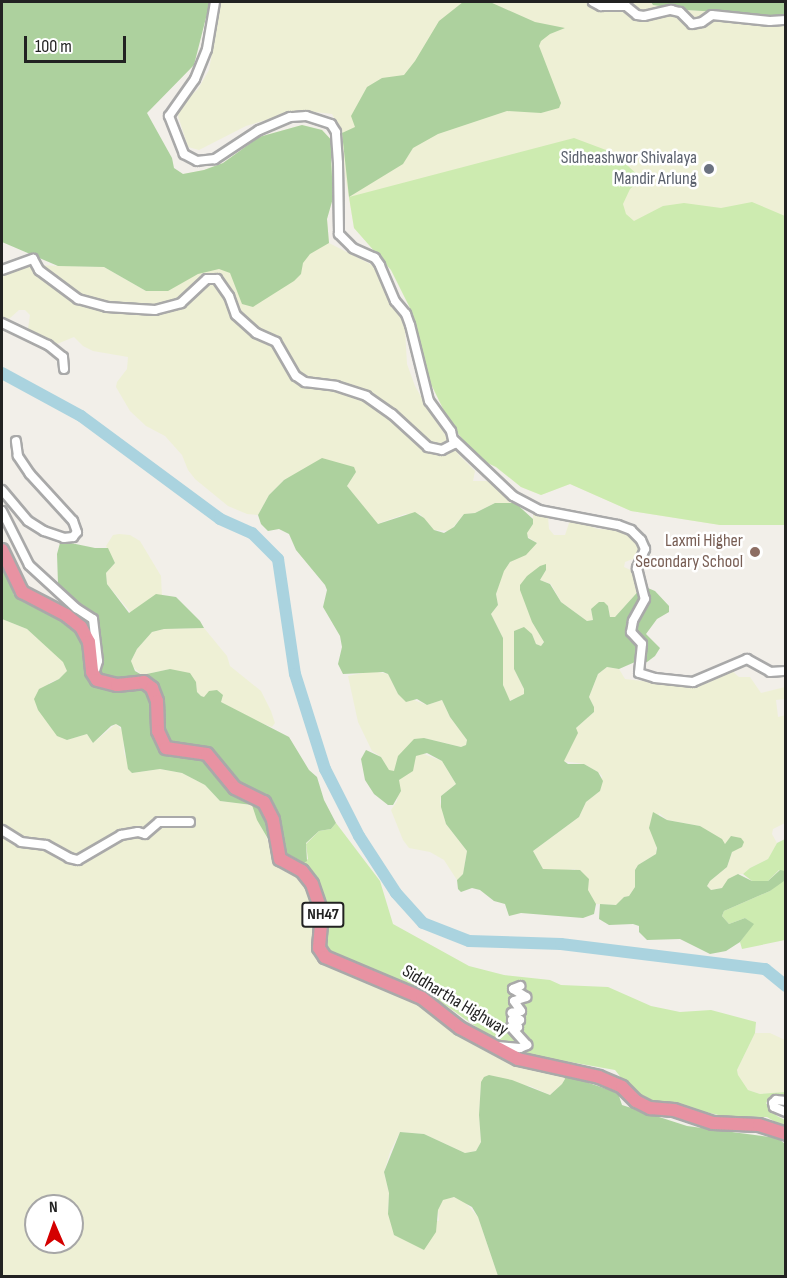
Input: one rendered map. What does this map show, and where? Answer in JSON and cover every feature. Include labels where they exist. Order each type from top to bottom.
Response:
[{"type":"highway","points":[[2,549],[22,592],[66,615],[81,627],[89,642],[94,676]]},
{"type":"highway","name":"Siddhartha Highway","points":[[94,676],[97,680],[117,685],[144,682],[152,688],[157,701],[158,730],[166,748],[207,754],[235,788],[264,802],[273,820],[280,859],[302,871],[312,884],[322,913],[319,948],[325,957],[422,998],[460,1028],[518,1059],[599,1077],[622,1088],[636,1101],[650,1108],[674,1110],[713,1123],[759,1125],[786,1134]]},
{"type":"street","points":[[215,2],[207,49],[195,79],[169,116],[184,154],[197,161],[215,159],[259,130],[290,117],[306,116],[331,124],[336,132],[338,153],[339,234],[353,248],[375,258],[380,265],[395,301],[406,314],[410,325],[429,401],[451,431],[454,440],[513,496],[539,510],[618,525],[631,530],[641,540],[645,549],[637,568],[645,599],[633,621],[631,632],[642,644],[639,673],[655,678],[693,682],[747,659],[770,672],[786,671]]},
{"type":"street","points":[[593,2],[601,6],[626,6],[638,15],[644,16],[671,10],[680,12],[692,24],[702,22],[712,15],[770,21],[786,20]]},
{"type":"street","points":[[2,270],[33,259],[39,270],[78,299],[107,307],[155,310],[181,303],[207,279],[217,279],[229,296],[236,315],[256,333],[276,342],[296,376],[305,382],[336,386],[366,396],[392,414],[428,447],[448,449],[454,440]]},
{"type":"street","points":[[2,323],[48,345],[63,357],[64,369]]},
{"type":"street","points":[[2,490],[28,521],[44,531],[64,538],[73,537],[77,532],[74,521],[30,474],[18,456],[16,441]]},
{"type":"street","points":[[2,511],[28,565],[69,602],[93,619],[98,661],[94,676]]},
{"type":"street","points":[[2,830],[21,842],[46,845],[78,860],[121,835],[138,832],[145,834],[159,822],[190,822]]},
{"type":"street","points":[[495,1047],[502,1045],[520,1048],[527,1045],[511,1027],[518,1027],[512,1021],[513,1019],[520,1020],[512,1013],[521,1011],[513,1001],[526,997],[513,989],[520,986]]},
{"type":"street","points":[[786,1101],[773,1103],[774,1107],[786,1112]]},
{"type":"green space","points":[[2,2],[210,2],[194,65],[147,113],[172,158],[174,168],[183,174],[204,170],[223,163],[259,137],[302,125],[322,130],[336,145],[331,155],[333,198],[327,219],[329,243],[310,254],[303,263],[301,274],[294,281],[253,307],[242,304],[230,273],[219,269],[198,274],[168,291],[146,291],[104,267],[58,266],[2,242]]},
{"type":"green space","points":[[221,2],[651,2],[653,5],[686,10],[785,16],[785,525],[720,525],[631,511],[570,484],[541,495],[521,487],[496,467],[477,458],[450,423],[431,384],[410,308],[391,270],[354,228],[345,175],[342,133],[332,114],[299,110],[246,126],[199,150],[188,147],[178,116],[181,105],[198,89],[209,70]]},
{"type":"green space","points":[[463,2],[490,2],[535,22],[565,28],[550,34],[541,41],[539,46],[561,103],[559,108],[541,113],[507,111],[438,134],[413,148],[403,164],[349,197],[342,133],[355,127],[351,116],[367,87],[382,78],[404,75],[439,21]]},
{"type":"green space","points":[[651,2],[785,2],[785,16],[686,10],[653,5]]},
{"type":"green space","points":[[302,125],[322,130],[336,145],[331,155],[333,198],[327,219],[329,243],[372,265],[389,302],[401,314],[405,330],[407,364],[415,386],[432,416],[459,455],[475,471],[473,481],[487,481],[512,500],[512,503],[495,503],[475,513],[464,514],[450,531],[434,530],[420,514],[405,514],[377,524],[347,486],[356,472],[295,475],[284,480],[269,495],[258,515],[247,514],[228,506],[195,479],[188,470],[182,455],[165,436],[146,426],[130,411],[116,387],[127,369],[128,357],[93,351],[83,346],[74,337],[57,344],[28,329],[30,315],[25,310],[19,310],[9,319],[2,317],[2,273],[11,273],[30,265],[104,267],[146,291],[174,169],[183,174],[204,170],[223,163],[259,137]]},
{"type":"green space","points":[[574,138],[614,153],[642,179],[630,189],[623,204],[626,214],[634,221],[663,206],[684,203],[721,208],[752,202],[785,216],[785,525],[720,525],[631,511],[570,484],[541,495],[521,487],[496,467],[477,458],[450,423],[431,384],[410,308],[391,270],[354,228],[349,197]]},
{"type":"green space","points":[[322,458],[354,467],[356,472],[347,486],[378,524],[415,512],[424,518],[434,530],[444,533],[454,527],[464,514],[475,513],[495,503],[512,503],[512,500],[533,519],[533,524],[527,533],[528,538],[537,543],[526,555],[510,562],[504,571],[496,594],[498,605],[491,614],[503,638],[503,685],[510,701],[524,694],[524,689],[514,669],[514,631],[524,627],[532,634],[536,644],[541,646],[544,642],[532,622],[520,590],[520,585],[527,576],[540,566],[546,564],[546,570],[540,580],[550,584],[561,602],[587,621],[593,620],[591,609],[599,602],[604,602],[608,606],[610,617],[615,617],[643,586],[655,591],[669,606],[669,612],[657,619],[646,634],[660,648],[655,656],[647,662],[635,662],[619,669],[607,667],[598,674],[589,697],[594,712],[576,728],[578,733],[564,761],[568,764],[584,764],[598,772],[603,781],[600,791],[586,802],[579,817],[533,851],[543,869],[580,870],[589,879],[588,890],[596,904],[594,914],[583,918],[521,913],[509,916],[505,904],[494,901],[480,890],[472,888],[461,892],[458,889],[457,880],[463,874],[467,851],[446,824],[441,807],[441,796],[456,784],[442,761],[427,753],[416,756],[413,771],[399,780],[401,791],[393,805],[388,805],[374,794],[365,780],[361,759],[366,750],[381,757],[389,770],[394,771],[398,756],[414,739],[424,738],[461,747],[466,745],[467,740],[450,717],[442,700],[427,705],[417,699],[406,702],[398,694],[388,674],[383,672],[343,674],[338,664],[342,647],[340,636],[323,607],[327,590],[325,585],[296,550],[289,534],[279,529],[268,531],[261,524],[258,515],[269,495],[284,480]]},
{"type":"green space","points":[[538,513],[548,517],[549,529],[554,535],[565,535],[569,523],[575,521],[598,529],[620,530],[637,539],[640,546],[638,557],[625,562],[624,567],[635,572],[643,586],[615,617],[610,617],[608,606],[591,609],[593,620],[587,621],[561,602],[551,584],[540,580],[546,570],[540,566],[532,622],[544,641],[541,646],[536,644],[532,634],[514,631],[514,669],[524,689],[524,695],[509,701],[503,685],[503,638],[491,614],[498,605],[496,594],[503,571],[510,562],[537,543],[528,537],[526,532],[533,524],[533,514]]},
{"type":"green space","points":[[113,535],[130,535],[140,541],[161,576],[162,597],[156,595],[132,614],[107,584],[106,573],[115,563],[106,546]]},
{"type":"green space","points":[[66,542],[95,548],[108,548],[115,563],[106,573],[107,584],[129,613],[156,594],[176,597],[204,628],[164,629],[152,632],[137,649],[131,661],[135,671],[142,675],[170,669],[190,673],[196,682],[197,692],[201,696],[204,697],[209,691],[217,690],[223,695],[221,702],[289,737],[309,770],[317,777],[324,800],[336,823],[331,829],[319,831],[306,843],[307,861],[302,864],[288,858],[274,835],[271,844],[257,820],[252,805],[220,801],[205,785],[182,773],[160,769],[132,773],[128,769],[121,727],[116,724],[93,743],[87,734],[67,740],[57,736],[38,710],[34,699],[39,689],[59,679],[67,671],[63,662],[27,629],[2,619],[2,558],[14,595],[20,595],[76,627],[84,641],[89,677],[95,686],[118,688],[102,678],[95,667],[92,647],[101,633],[95,616],[77,607],[62,593],[58,584],[57,554],[60,543]]},
{"type":"green space","points":[[2,619],[27,629],[64,662],[68,671],[59,679],[49,683],[67,740],[87,734],[93,743],[116,724],[123,731],[124,753],[132,773],[160,769],[182,773],[205,785],[220,801],[252,805],[276,859],[308,884],[314,905],[313,937],[319,961],[339,967],[432,1008],[439,1017],[563,1074],[565,1079],[562,1084],[550,1095],[530,1086],[481,1082],[479,1115],[481,1142],[476,1151],[465,1153],[424,1134],[400,1132],[390,1152],[384,1172],[389,1193],[388,1214],[439,1221],[438,1210],[443,1199],[453,1197],[464,1201],[478,1217],[498,1276],[2,1276]]},
{"type":"green space","points":[[204,628],[227,656],[230,666],[261,691],[275,723],[272,727],[248,718],[221,702],[201,696],[197,692],[196,682],[170,669],[142,675],[132,666],[131,661],[137,649],[152,632],[164,629]]},
{"type":"green space","points":[[607,667],[619,669],[625,679],[678,685],[708,683],[731,670],[739,677],[750,677],[761,693],[785,687],[785,699],[776,700],[778,717],[786,715],[785,823],[773,829],[772,834],[777,843],[768,859],[743,874],[738,874],[722,888],[711,890],[707,886],[710,881],[727,867],[732,852],[729,841],[725,844],[700,826],[667,820],[659,813],[656,854],[638,865],[635,870],[635,887],[629,896],[624,897],[617,905],[596,904],[575,869],[554,872],[543,869],[533,851],[579,817],[586,802],[600,791],[602,776],[598,772],[584,764],[563,761],[576,728],[594,712],[589,697],[598,674]]},
{"type":"green space","points":[[372,671],[388,674],[398,694],[427,705],[442,700],[450,717],[467,740],[466,745],[461,747],[424,738],[394,771],[389,771],[381,757],[372,751],[358,722],[348,676]]},
{"type":"green space","points":[[421,753],[442,761],[456,784],[441,796],[440,802],[446,824],[467,851],[463,874],[457,880],[444,860],[430,852],[409,848],[403,840],[391,810],[397,801],[399,780],[416,756]]},
{"type":"green space","points":[[653,812],[667,820],[700,826],[722,839],[725,844],[731,836],[741,838],[744,842],[742,847],[732,852],[727,867],[710,881],[707,886],[711,890],[722,888],[728,879],[738,874],[752,881],[768,881],[780,870],[785,871],[784,881],[770,891],[724,911],[722,916],[729,924],[745,918],[754,924],[740,942],[726,951],[710,954],[680,939],[647,940],[639,932],[639,926],[609,925],[599,919],[600,904],[616,905],[624,897],[629,896],[635,887],[635,870],[638,865],[656,854],[657,848],[649,828]]},
{"type":"green space","points":[[336,823],[380,881],[393,924],[469,966],[504,975],[550,980],[561,985],[608,987],[651,1006],[680,1012],[711,1010],[756,1022],[755,1033],[737,1070],[738,1075],[748,1090],[760,1094],[785,1092],[785,1096],[769,1099],[766,1103],[777,1116],[785,1120],[785,1128],[767,1117],[723,1116],[643,1098],[633,1093],[615,1070],[536,1056],[502,1045],[448,1007],[422,998],[387,976],[361,965],[344,963],[331,955],[325,946],[314,878],[302,864],[308,859],[306,844],[319,831],[331,829]]},
{"type":"green space","points":[[785,839],[785,873],[779,870],[768,881],[752,881],[743,874],[768,859],[777,843]]},
{"type":"green space","points":[[785,878],[785,940],[742,949],[740,942],[753,924],[745,918],[729,924],[722,916],[724,911],[770,891]]},
{"type":"green space","points":[[755,1033],[770,1033],[785,1040],[785,1092],[760,1094],[748,1090],[738,1076],[737,1070]]},
{"type":"green space","points":[[563,1074],[618,1093],[622,1105],[687,1126],[778,1138],[785,1144],[785,1276],[498,1276],[478,1217],[472,1207],[454,1197],[443,1200],[438,1210],[436,1232],[424,1250],[394,1235],[388,1214],[389,1193],[384,1172],[400,1132],[424,1134],[465,1153],[476,1151],[481,1142],[479,1115],[481,1082],[484,1077],[489,1075],[512,1080],[550,1095],[562,1084],[565,1079]]},
{"type":"waterway","points":[[2,373],[81,416],[220,519],[252,533],[278,559],[295,674],[325,769],[359,836],[396,893],[423,923],[469,941],[561,944],[765,969],[786,986]]},
{"type":"place","name":"Sidheashwor Shivalaya Mandir Arlung","points":[[709,169]]},
{"type":"place","name":"Laxmi Higher Secondary School","points":[[755,552]]}]
